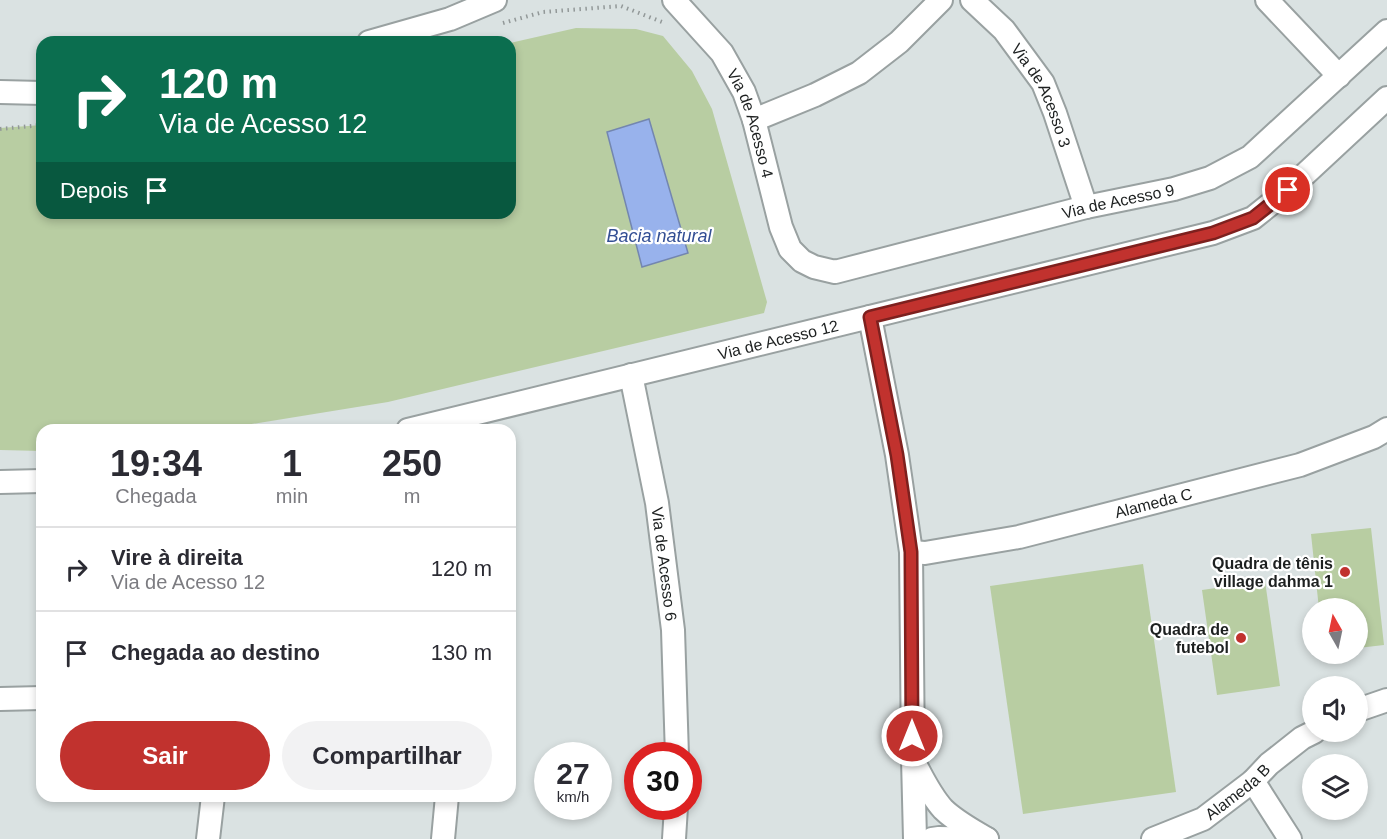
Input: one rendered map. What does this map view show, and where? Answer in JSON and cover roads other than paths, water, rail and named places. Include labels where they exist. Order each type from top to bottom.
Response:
[{"type":"street","points":[[390,36],[450,19],[495,0]]},
{"type":"street","name":"Via de Acesso 4","points":[[674,0],[722,53],[744,92],[754,120],[781,227],[790,249],[802,261]]},
{"type":"street","points":[[754,120],[815,95],[859,73],[899,42],[941,0]]},
{"type":"street","name":"Via de Acesso 3","points":[[972,0],[1004,30],[1043,83],[1055,112],[1086,207]]},
{"type":"street","points":[[1267,0],[1339,76]]},
{"type":"street","name":"Via de Acesso 9","points":[[802,261],[813,267],[835,272],[1086,207],[1174,189],[1210,178],[1250,157],[1387,31]]},
{"type":"street","points":[[0,92],[36,93]]},
{"type":"street","name":"Via de Acesso 12","points":[[432,424],[1213,233],[1253,218],[1288,190],[1387,98]]},
{"type":"street","points":[[870,317],[897,455],[911,552],[915,839]]},
{"type":"street","name":"Via de Acesso 6","points":[[631,375],[657,503],[672,618],[676,742]]},
{"type":"street","name":"Alameda C","points":[[911,552],[926,553],[1019,537],[1300,465],[1374,437],[1387,429]]},
{"type":"street","points":[[0,482],[36,481]]},
{"type":"street","points":[[0,699],[36,698]]},
{"type":"street","points":[[1368,707],[1387,700]]},
{"type":"street","name":"Alameda B","points":[[1154,839],[1203,819],[1253,781],[1269,764],[1302,738]]},
{"type":"street","points":[[913,759],[929,790],[943,809],[958,821],[989,839]]},
{"type":"street","points":[[1253,781],[1290,839]]},
{"type":"street","points":[[208,839],[212,802]]},
{"type":"street","points":[[443,839],[446,802]]},
{"type":"street","points":[[674,839],[675,820]]},
{"type":"street","points":[[932,839],[989,839]]},
{"type":"water","name":"Bacia natural","points":[[649,119],[688,253],[642,267],[607,132]]},
{"type":"place","name":"Quadra de tênis village dahma 1","points":[[1345,572]]},
{"type":"place","name":"Quadra de futebol","points":[[1241,638]]}]
